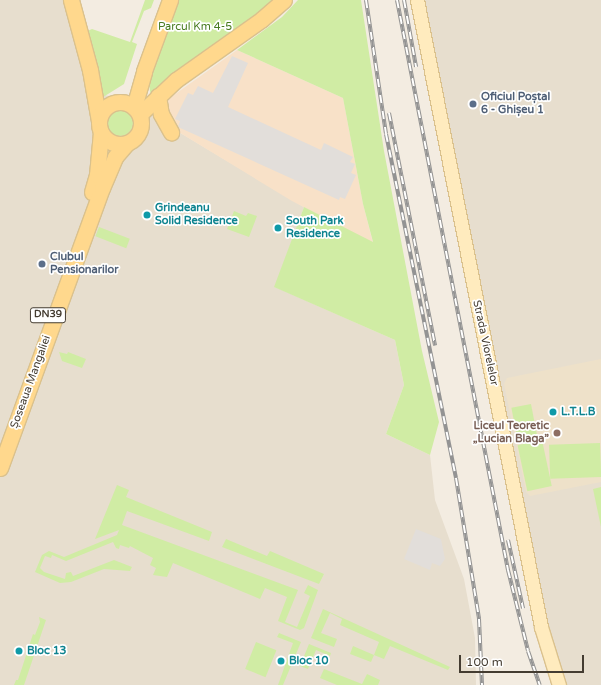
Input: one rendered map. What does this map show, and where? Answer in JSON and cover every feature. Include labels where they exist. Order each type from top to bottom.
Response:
[{"type":"main road","points":[[71,0],[90,70],[100,126],[115,144],[127,143]]},
{"type":"main road","name":"DN39","points":[[127,143],[139,134],[142,123],[131,108],[128,92],[161,0]]},
{"type":"main road","name":"DN39","points":[[131,108],[170,0]]},
{"type":"main road","points":[[131,108],[158,96],[176,80],[262,19],[284,0]]},
{"type":"main road","points":[[158,96],[160,114],[171,132]]},
{"type":"main road","name":"DN39","points":[[100,126],[108,105],[131,108]]},
{"type":"main road","name":"Șoseaua Mangaliei","points":[[0,447],[95,183],[100,126]]},
{"type":"main road","name":"Șoseaua Mangaliei","points":[[0,468],[102,188],[115,157],[127,143]]},
{"type":"street","name":"Strada Viorelelor","points":[[417,0],[541,627],[560,685]]},
{"type":"shaded area","points":[[0,0],[73,0],[100,99],[105,95],[137,104],[172,128],[304,207],[275,287],[395,340],[404,385],[386,434],[430,455],[435,500],[464,579],[475,638],[476,685],[0,685]]},
{"type":"shaded area","points":[[411,0],[601,0],[601,685],[555,685]]},
{"type":"shaded area","points":[[237,50],[343,98],[363,204],[373,243],[292,201],[172,128],[165,106],[167,100]]},
{"type":"shaded area","points":[[232,56],[248,63],[228,107],[321,150],[324,143],[353,157],[350,162],[355,164],[351,173],[356,175],[345,199],[340,197],[339,200],[178,127],[180,121],[175,119],[188,93],[193,95],[198,86],[213,93]]},
{"type":"shaded area","name":"Liceul Teoretic „Lucian Blaga”","points":[[601,359],[601,482],[530,496],[526,492],[504,384],[507,378]]},
{"type":"shaded area","points":[[416,529],[441,539],[445,559],[440,566],[432,563],[430,570],[404,559]]},
{"type":"green space","points":[[145,0],[154,0],[151,8],[144,11],[132,42],[137,44],[124,84],[100,99],[83,33],[92,29],[130,42]]},
{"type":"green space","name":"Parcul Km 4-5","points":[[175,0],[276,0],[151,96],[148,80]]},
{"type":"green space","points":[[298,0],[361,0],[384,151],[422,351],[439,422],[430,455],[386,434],[404,385],[395,340],[274,287],[304,207],[373,242],[363,204],[343,98],[237,50],[282,17]]},
{"type":"green space","points":[[120,110],[129,114],[133,123],[129,132],[120,136],[111,132],[107,123],[111,114]]},
{"type":"green space","points":[[234,211],[246,216],[248,213],[257,216],[249,237],[227,229]]},
{"type":"green space","points":[[99,227],[130,239],[126,248],[95,236]]},
{"type":"green space","points":[[59,352],[67,354],[68,352],[86,359],[82,368],[62,361]]},
{"type":"green space","points":[[531,404],[537,436],[518,440],[511,408]]},
{"type":"green space","points":[[542,440],[552,486],[527,491],[518,445]]},
{"type":"green space","points":[[600,443],[601,477],[550,479],[549,445]]},
{"type":"green space","points":[[117,485],[129,490],[126,497],[212,532],[209,541],[127,511],[122,525],[298,590],[285,622],[297,627],[310,596],[304,593],[308,585],[318,590],[304,628],[300,630],[278,621],[287,597],[265,588],[260,599],[173,563],[167,577],[153,575],[156,568],[150,565],[153,558],[130,546],[129,548],[120,545],[119,549],[116,548],[113,542],[66,561],[52,555],[51,558],[45,556],[40,568],[44,572],[65,579],[66,573],[71,572],[73,576],[114,560],[132,567],[130,571],[104,569],[71,582],[60,583],[35,572],[42,555],[49,551],[64,557],[117,535],[119,530],[95,539]]},
{"type":"green space","points":[[601,487],[601,527],[593,489]]},
{"type":"green space","points":[[226,539],[267,556],[270,551],[324,574],[319,584],[222,547]]},
{"type":"green space","points":[[323,609],[450,667],[448,670],[390,646],[384,659],[374,655],[379,642],[340,625],[342,619],[330,613],[321,633],[337,639],[334,647],[311,638]]},
{"type":"green space","points":[[39,617],[46,620],[24,685],[14,685],[16,680],[18,680],[33,634],[35,635],[40,622]]},
{"type":"green space","points":[[279,633],[301,642],[283,685],[278,685],[293,643],[277,637]]},
{"type":"green space","points":[[256,642],[276,650],[266,677],[245,669]]},
{"type":"green space","points":[[309,644],[331,653],[330,656],[316,650],[308,669],[300,666]]},
{"type":"green space","points":[[353,646],[374,655],[371,662],[350,654]]},
{"type":"green space","points":[[324,669],[362,684],[367,674],[380,680],[378,685],[337,685],[320,678]]},
{"type":"railway","points":[[366,0],[386,134],[456,478],[479,619],[482,685]]},
{"type":"railway","points":[[397,0],[508,570],[528,651],[540,685]]},
{"type":"railway","points":[[404,0],[416,67]]},
{"type":"railway","points":[[389,113],[435,346]]},
{"type":"railway","points":[[508,540],[523,608]]},
{"type":"place","name":"Oficiul Poștal 6 - Ghișeu 1","points":[[473,104]]},
{"type":"place","name":"Grindeanu Solid Residence","points":[[147,215]]},
{"type":"place","name":"South Park Residence","points":[[278,228]]},
{"type":"place","name":"Clubul Pensionarilor","points":[[42,264]]},
{"type":"place","name":"L.T.L.B","points":[[553,412]]},
{"type":"place","name":"Liceul Teoretic „Lucian Blaga”","points":[[557,433]]},
{"type":"place","name":"Bloc 13","points":[[19,651]]},
{"type":"place","name":"Bloc 10","points":[[281,661]]}]
